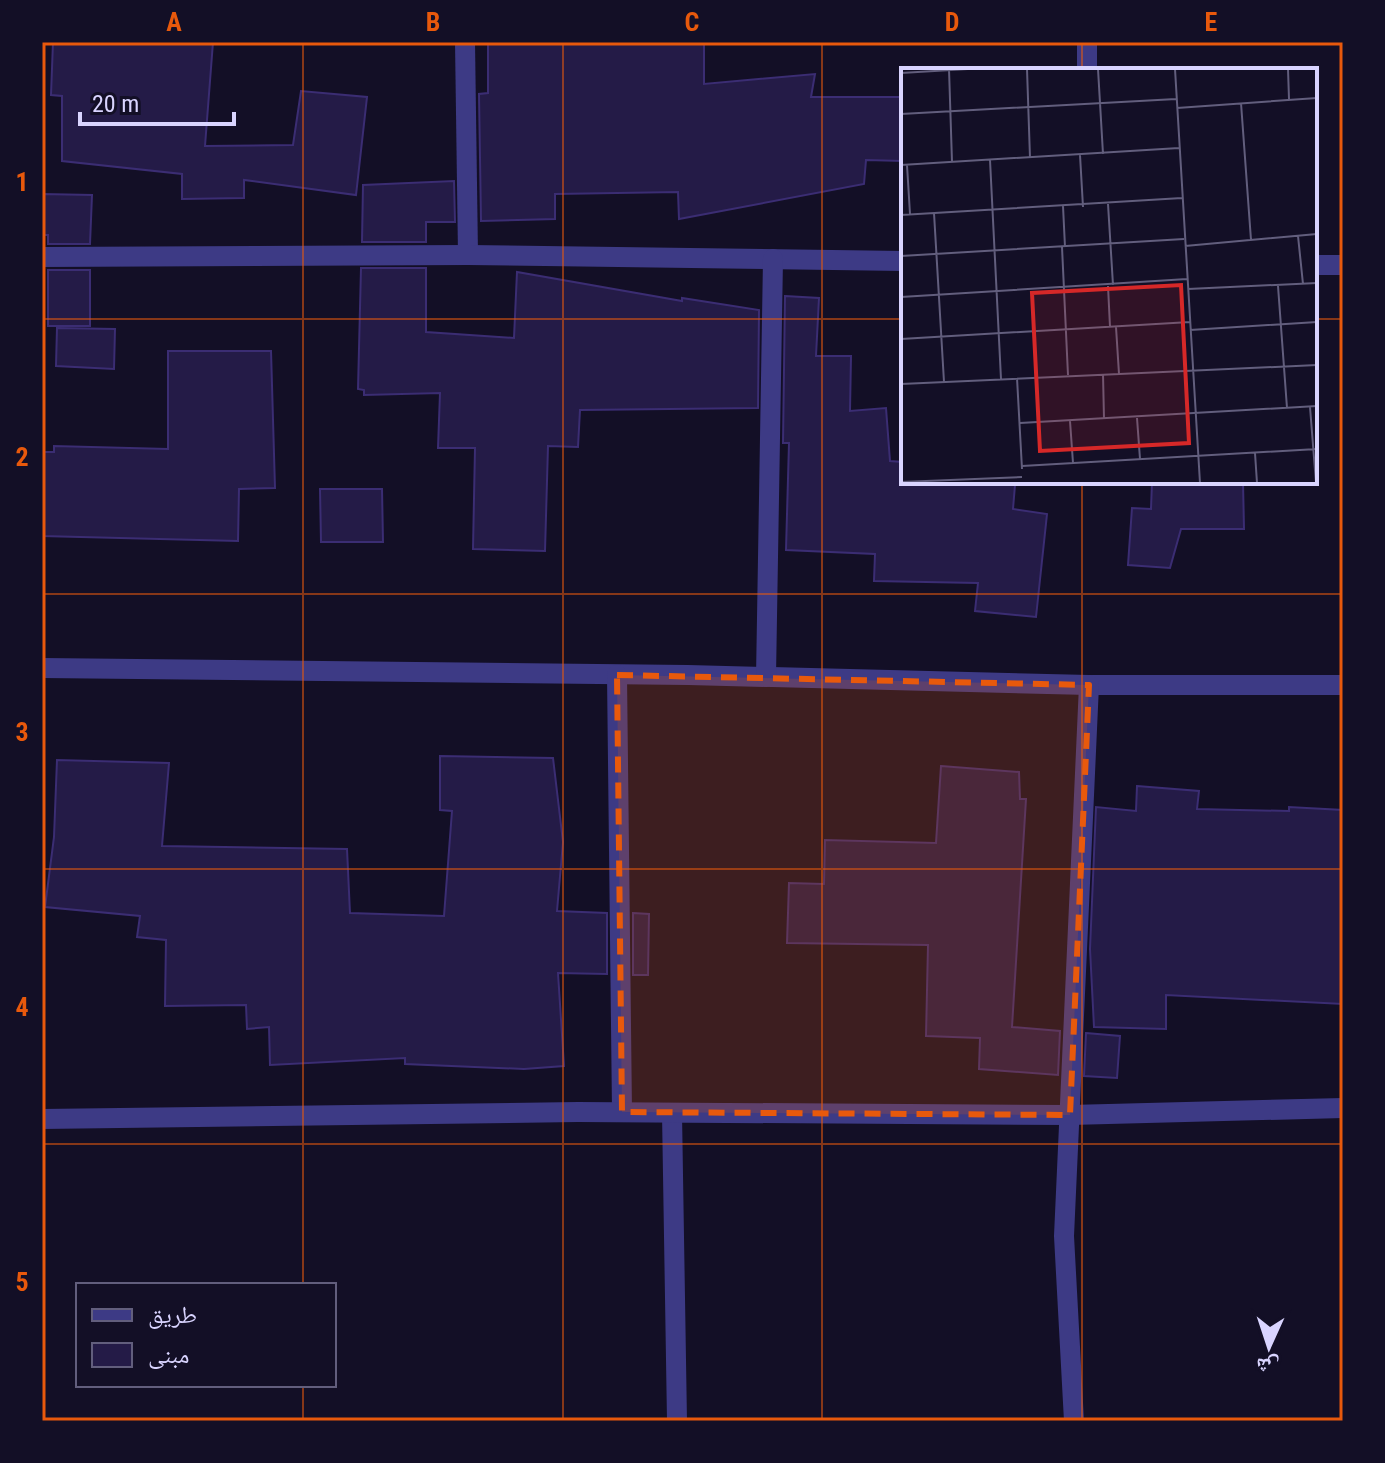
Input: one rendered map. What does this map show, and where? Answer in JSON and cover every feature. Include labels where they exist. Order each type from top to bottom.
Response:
[{"type":"street","points":[[465,42],[468,255]]},
{"type":"street","points":[[1087,42],[1087,68]]},
{"type":"street","points":[[42,257],[468,255],[901,261]]},
{"type":"street","points":[[766,677],[773,259]]},
{"type":"street","points":[[1317,265],[1343,265]]},
{"type":"street","points":[[42,668],[766,677],[1089,685],[1343,685]]},
{"type":"street","points":[[617,675],[622,1112]]},
{"type":"street","points":[[1074,1421],[1064,1236],[1089,685]]},
{"type":"street","points":[[42,1119],[622,1112],[1070,1115],[1343,1108]]},
{"type":"street","points":[[672,1113],[677,1421]]},
{"type":"highlighted area","points":[[617,675],[1089,685],[1070,1115],[622,1112]]},
{"type":"building","points":[[53,42],[213,42],[205,146],[293,145],[301,91],[367,97],[356,195],[244,180],[244,198],[182,199],[182,174],[62,161],[62,96],[51,95]]},
{"type":"building","points":[[488,42],[704,42],[704,84],[815,74],[811,97],[901,97],[901,161],[866,160],[864,184],[679,219],[678,192],[555,194],[555,219],[481,221],[479,94],[488,93]]},
{"type":"building","points":[[454,181],[455,222],[426,222],[426,242],[362,242],[363,185]]},
{"type":"building","points":[[42,194],[92,195],[90,244],[48,244],[48,235],[42,235]]},
{"type":"building","points":[[361,268],[426,268],[426,332],[514,338],[517,272],[682,301],[682,298],[759,310],[758,408],[580,410],[578,447],[548,446],[545,551],[473,549],[475,448],[438,448],[440,393],[364,395],[364,390],[358,389]]},
{"type":"building","points":[[48,270],[90,270],[90,326],[48,326]]},
{"type":"building","points":[[785,296],[819,298],[816,356],[851,356],[850,411],[886,408],[890,461],[901,462],[901,484],[1015,485],[1013,509],[1047,514],[1036,617],[975,611],[978,583],[874,581],[875,554],[786,550],[789,443],[783,443]]},
{"type":"building","points":[[57,328],[115,329],[114,369],[56,366]]},
{"type":"building","points":[[168,351],[271,351],[275,488],[239,489],[238,541],[42,536],[42,452],[54,452],[54,446],[168,449]]},
{"type":"building","points":[[1152,484],[1243,484],[1244,529],[1181,529],[1170,568],[1128,565],[1132,508],[1151,509]]},
{"type":"building","points":[[320,489],[382,489],[383,542],[321,542]]},
{"type":"building","points":[[440,756],[553,758],[563,842],[557,911],[607,913],[607,974],[558,973],[564,1066],[524,1069],[405,1064],[405,1058],[270,1065],[269,1027],[247,1029],[246,1005],[165,1006],[166,940],[137,937],[140,916],[45,907],[54,837],[57,760],[169,763],[162,846],[347,849],[350,913],[444,916],[452,811],[440,810]]},
{"type":"building","points":[[941,766],[1019,772],[1020,799],[1026,799],[1012,1027],[1060,1031],[1058,1075],[979,1069],[980,1038],[926,1036],[928,945],[787,943],[789,883],[824,884],[825,840],[936,843]]},
{"type":"building","points":[[1137,786],[1199,791],[1197,809],[1289,811],[1289,807],[1343,810],[1343,1004],[1166,995],[1166,1029],[1094,1027],[1090,949],[1096,807],[1136,811]]},
{"type":"building","points":[[633,913],[649,914],[648,975],[633,975]]},
{"type":"building","points":[[1086,1033],[1120,1036],[1117,1078],[1084,1076]]}]
